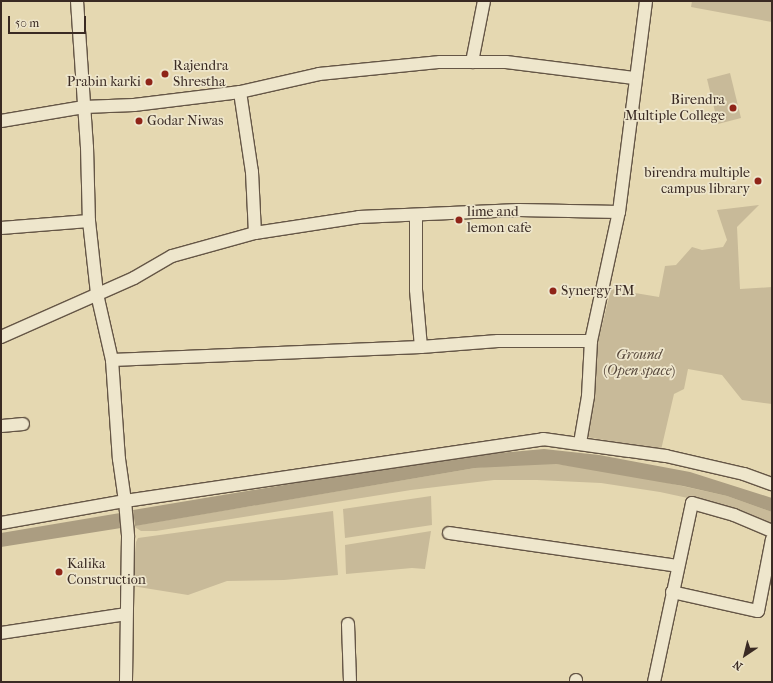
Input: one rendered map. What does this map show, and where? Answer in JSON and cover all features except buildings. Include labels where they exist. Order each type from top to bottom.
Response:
[{"type":"street","points":[[77,1],[89,220],[97,294],[112,360],[119,459],[128,537],[126,682]]},
{"type":"street","points":[[472,62],[484,1]]},
{"type":"street","points":[[580,443],[588,396],[591,341],[619,212],[634,78],[646,1]]},
{"type":"street","points":[[1,121],[84,107],[134,105],[240,92],[319,74],[440,62],[506,62],[634,78]]},
{"type":"street","points":[[240,92],[252,172],[255,233]]},
{"type":"street","points":[[1,337],[134,278],[172,256],[255,233],[359,217],[416,216],[519,210],[619,212]]},
{"type":"street","points":[[416,216],[416,290],[421,347]]},
{"type":"street","points":[[1,228],[89,220]]},
{"type":"street","points":[[112,360],[421,347],[498,340],[591,341]]},
{"type":"street","points":[[1,426],[24,424]]},
{"type":"street","points":[[1,523],[543,439],[666,456],[744,474],[772,484]]},
{"type":"street","points":[[654,682],[677,566],[692,503],[734,515],[772,531]]},
{"type":"street","points":[[449,533],[677,566]]},
{"type":"street","points":[[672,592],[758,611],[772,540]]},
{"type":"street","points":[[1,633],[126,614]]},
{"type":"street","points":[[348,624],[350,682]]},
{"type":"green space","points":[[692,1],[772,1],[772,22],[691,7]]},
{"type":"green space","points":[[730,73],[741,118],[718,124],[707,79]]},
{"type":"green space","name":"Ground (Open space)","points":[[759,205],[737,227],[740,289],[772,287],[772,404],[742,400],[722,375],[688,369],[684,389],[674,394],[661,450],[587,437],[597,346],[611,289],[659,297],[665,266],[676,265],[692,247],[702,250],[723,247],[727,240],[717,210]]},
{"type":"green space","points":[[515,464],[556,464],[623,473],[727,496],[772,512],[772,526],[697,500],[660,492],[601,483],[537,480],[494,480],[411,490],[156,531],[141,531],[133,526],[475,468]]},
{"type":"green space","points":[[431,496],[432,525],[345,538],[343,509]]},
{"type":"green space","points":[[333,511],[338,575],[284,580],[227,581],[188,595],[132,586],[136,542],[138,538]]},
{"type":"green space","points":[[431,531],[425,569],[412,568],[346,574],[345,545]]},
{"type":"shaded area","points":[[544,449],[599,455],[690,472],[772,498],[772,512],[727,496],[683,486],[556,464],[475,468],[135,526],[133,510],[446,458]]},
{"type":"shaded area","points":[[120,513],[121,528],[1,547],[1,533]]},
{"type":"place","name":"Rajendra Shrestha","points":[[165,74]]},
{"type":"place","name":"Prabin karki","points":[[149,82]]},
{"type":"place","name":"Birendra Multiple College","points":[[733,108]]},
{"type":"place","name":"Godar Niwas","points":[[139,121]]},
{"type":"place","name":"birendra multiple campus library","points":[[758,181]]},
{"type":"place","name":"lime and lemon cafe","points":[[459,220]]},
{"type":"place","name":"Synergy FM","points":[[553,291]]},
{"type":"place","name":"Kalika Construction","points":[[59,572]]}]
